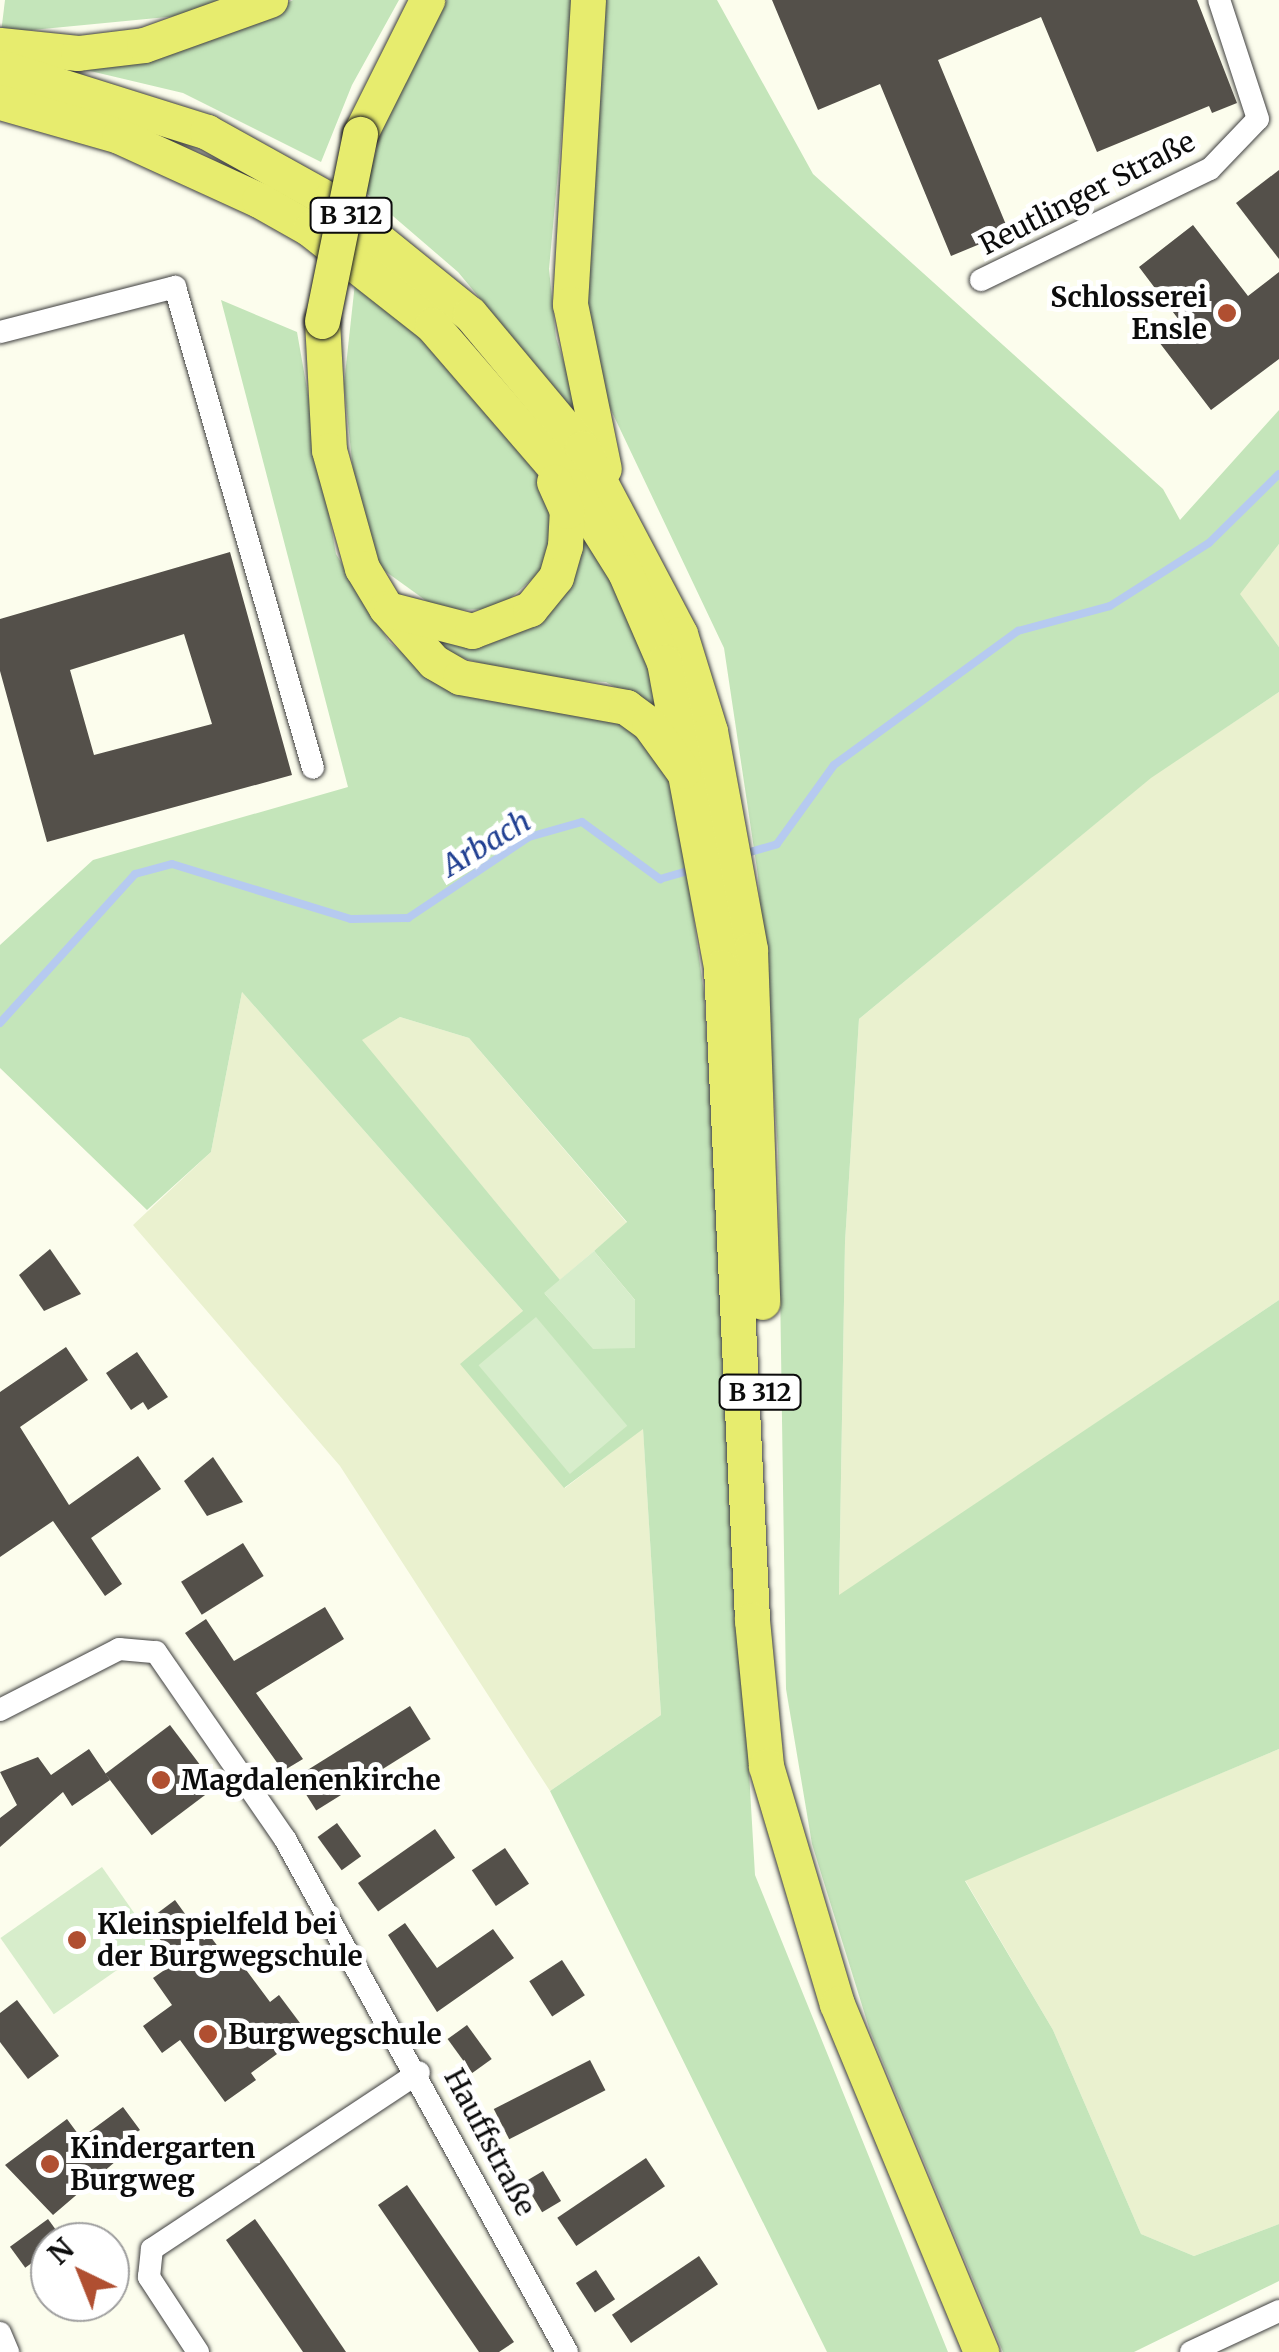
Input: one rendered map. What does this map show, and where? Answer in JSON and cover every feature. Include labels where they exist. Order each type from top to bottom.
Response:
[{"type":"main road","points":[[0,44],[65,53],[144,45],[270,0]]},
{"type":"main road","name":"B 312","points":[[428,0],[360,134],[322,321],[329,450],[362,568],[386,608],[434,662],[460,677],[626,707],[672,750],[694,790]]},
{"type":"main road","points":[[588,0],[570,304],[610,494]]},
{"type":"main road","name":"B 312","points":[[0,67],[207,132],[268,161],[386,238],[470,314],[610,494],[680,634],[710,731],[735,959],[756,1685],[766,1766],[791,1832],[837,2004],[981,2352]]},
{"type":"main road","name":"B 312","points":[[0,102],[185,162],[310,229],[432,325],[538,448],[625,572],[664,662],[700,827],[735,959]]},
{"type":"main road","name":"B 312","points":[[386,608],[420,624],[472,631],[530,609],[556,577],[565,546],[567,511],[538,448]]},
{"type":"street","name":"Reutlinger Straße","points":[[982,280],[1210,170],[1258,119],[1219,0]]},
{"type":"street","points":[[0,332],[175,287],[314,768]]},
{"type":"street","name":"Hauffstraße","points":[[0,1710],[119,1649],[156,1652],[285,1840],[419,2072],[567,2352]]},
{"type":"street","points":[[198,2352],[149,2277],[152,2249],[419,2072]]},
{"type":"street","points":[[1191,2352],[1279,2311]]},
{"type":"street","points":[[0,2334],[8,2352]]},
{"type":"green space","points":[[5,0],[224,0],[188,15],[1,33]]},
{"type":"green space","points":[[293,0],[399,0],[352,85],[321,162],[183,93],[86,70],[238,29]]},
{"type":"green space","points":[[447,0],[574,0],[549,269],[556,338],[578,405],[572,409],[458,272],[365,192],[382,130]]},
{"type":"green space","points":[[602,0],[717,0],[813,174],[1163,489],[1180,520],[1279,410],[1279,544],[1240,594],[1279,647],[1279,692],[1151,778],[859,1019],[845,1242],[839,1595],[1279,1300],[1279,1749],[965,1881],[1053,2030],[1141,2234],[1194,2256],[1279,2224],[1279,2281],[1134,2352],[1003,2352],[870,2031],[812,1844],[786,1689],[778,1149],[758,876],[724,648],[592,370],[579,273],[600,106]]},
{"type":"green space","points":[[355,283],[421,336],[534,468],[553,509],[553,541],[539,573],[498,609],[439,610],[378,566],[355,490],[344,384]]},
{"type":"green space","points":[[221,300],[297,332],[336,554],[389,642],[447,689],[623,718],[675,783],[704,993],[755,1875],[948,2352],[827,2352],[550,1791],[661,1715],[643,1429],[564,1488],[460,1364],[523,1311],[242,992],[211,1152],[147,1210],[0,1068],[0,945],[93,860],[348,787]],"holes":[[[400,1017],[469,1038],[627,1222],[594,1251],[635,1300],[593,1348],[545,1294],[560,1280],[362,1040]]]},
{"type":"green space","points":[[576,522],[633,619],[665,705],[657,711],[606,682],[538,679],[445,653],[427,632],[501,636]]},
{"type":"green space","points":[[1279,544],[1279,647],[1239,594]]},
{"type":"green space","points":[[1279,692],[1279,1300],[839,1596],[845,1242],[859,1019],[1154,775]]},
{"type":"green space","points":[[242,992],[523,1311],[565,1488],[643,1428],[661,1715],[550,1791],[340,1466],[133,1225],[211,1152]]},
{"type":"green space","points":[[400,1017],[469,1038],[627,1223],[560,1280],[361,1040]]},
{"type":"green space","points":[[594,1251],[635,1300],[635,1348],[593,1349],[544,1293]]},
{"type":"green space","points":[[536,1317],[627,1426],[570,1474],[479,1365]]},
{"type":"green space","points":[[1279,1749],[1279,2224],[1194,2256],[1141,2234],[1053,2030],[965,1880]]},
{"type":"green space","name":"Kleinspielfeld bei der Burgwegschule","points":[[102,1867],[155,1943],[54,2014],[0,1938]]},
{"type":"building","points":[[772,0],[1197,0],[1237,103],[1212,113],[1209,106],[1097,152],[1041,17],[938,60],[1009,232],[951,256],[880,84],[818,110]]},
{"type":"building","points":[[1279,170],[1279,259],[1236,203]]},
{"type":"building","name":"Schlosserei Ensle","points":[[1193,225],[1248,296],[1279,272],[1279,359],[1211,410],[1159,342],[1182,324],[1139,267]]},
{"type":"building","points":[[230,552],[292,775],[47,842],[0,671],[0,619]],"holes":[[[184,634],[212,724],[94,755],[70,670]]]},
{"type":"building","points":[[50,1249],[81,1294],[44,1311],[19,1275]]},
{"type":"building","points":[[66,1347],[88,1380],[20,1427],[69,1505],[138,1456],[161,1489],[91,1538],[122,1584],[105,1596],[53,1521],[0,1557],[0,1392]]},
{"type":"building","points":[[137,1352],[168,1397],[148,1410],[143,1402],[131,1410],[106,1373]]},
{"type":"building","points":[[213,1457],[243,1502],[207,1516],[184,1481]]},
{"type":"building","points":[[243,1543],[264,1576],[202,1615],[181,1582]]},
{"type":"building","points":[[325,1607],[344,1639],[256,1693],[303,1759],[283,1771],[185,1633],[206,1619],[234,1661]]},
{"type":"building","points":[[410,1706],[431,1739],[316,1811],[296,1778]]},
{"type":"building","name":"Magdalenenkirche","points":[[170,1725],[216,1786],[152,1835],[105,1774]]},
{"type":"building","points":[[89,1749],[110,1780],[72,1806],[63,1792],[0,1847],[0,1818],[17,1805],[0,1772],[38,1757],[51,1775]]},
{"type":"building","points":[[337,1823],[361,1856],[342,1870],[318,1837]]},
{"type":"building","points":[[435,1829],[455,1858],[378,1912],[358,1883]]},
{"type":"building","points":[[505,1848],[529,1884],[496,1906],[472,1870]]},
{"type":"building","points":[[175,1900],[204,1940],[210,1936],[231,1964],[238,1959],[270,2002],[279,1995],[300,2023],[271,2044],[277,2054],[251,2073],[256,2080],[225,2102],[180,2040],[162,2053],[143,2026],[172,2005],[153,1978],[176,1962],[147,1921]]},
{"type":"building","points":[[405,1923],[437,1968],[493,1929],[514,1958],[437,2012],[388,1935]]},
{"type":"building","points":[[562,1960],[585,1995],[552,2016],[529,1981]]},
{"type":"building","points":[[17,2000],[59,2056],[28,2079],[0,2042],[0,2013]]},
{"type":"building","points":[[467,2025],[492,2059],[472,2073],[448,2039]]},
{"type":"building","points":[[590,2060],[605,2090],[509,2139],[494,2109]]},
{"type":"building","points":[[123,2107],[140,2130],[124,2141],[130,2149],[53,2215],[5,2165],[67,2119],[81,2138]]},
{"type":"building","points":[[646,2158],[665,2186],[576,2246],[557,2218]]},
{"type":"building","points":[[543,2171],[561,2201],[542,2212],[524,2182]]},
{"type":"building","points":[[407,2185],[514,2342],[499,2352],[479,2352],[378,2205]]},
{"type":"building","points":[[255,2219],[346,2352],[303,2352],[226,2240]]},
{"type":"building","points":[[30,2232],[30,2264],[25,2268],[10,2247]]},
{"type":"building","points":[[699,2256],[718,2284],[631,2343],[612,2315]]},
{"type":"building","points":[[596,2270],[615,2299],[595,2312],[576,2283]]},
{"type":"waterway","name":"Arbach","points":[[743,854],[777,844],[834,765],[1018,631],[1110,606],[1209,543],[1279,474]]},
{"type":"waterway","name":"Arbach","points":[[0,1023],[135,874],[172,864],[351,919],[408,918],[529,837],[582,822],[660,879],[691,870]]},
{"type":"place","name":"Schlosserei Ensle","points":[[1227,313]]},
{"type":"place","name":"Magdalenenkirche","points":[[161,1780]]},
{"type":"place","name":"Kleinspielfeld bei der Burgwegschule","points":[[77,1940]]},
{"type":"place","name":"Burgwegschule","points":[[208,2034]]},
{"type":"place","name":"Kindergarten Burgweg","points":[[50,2164]]}]
